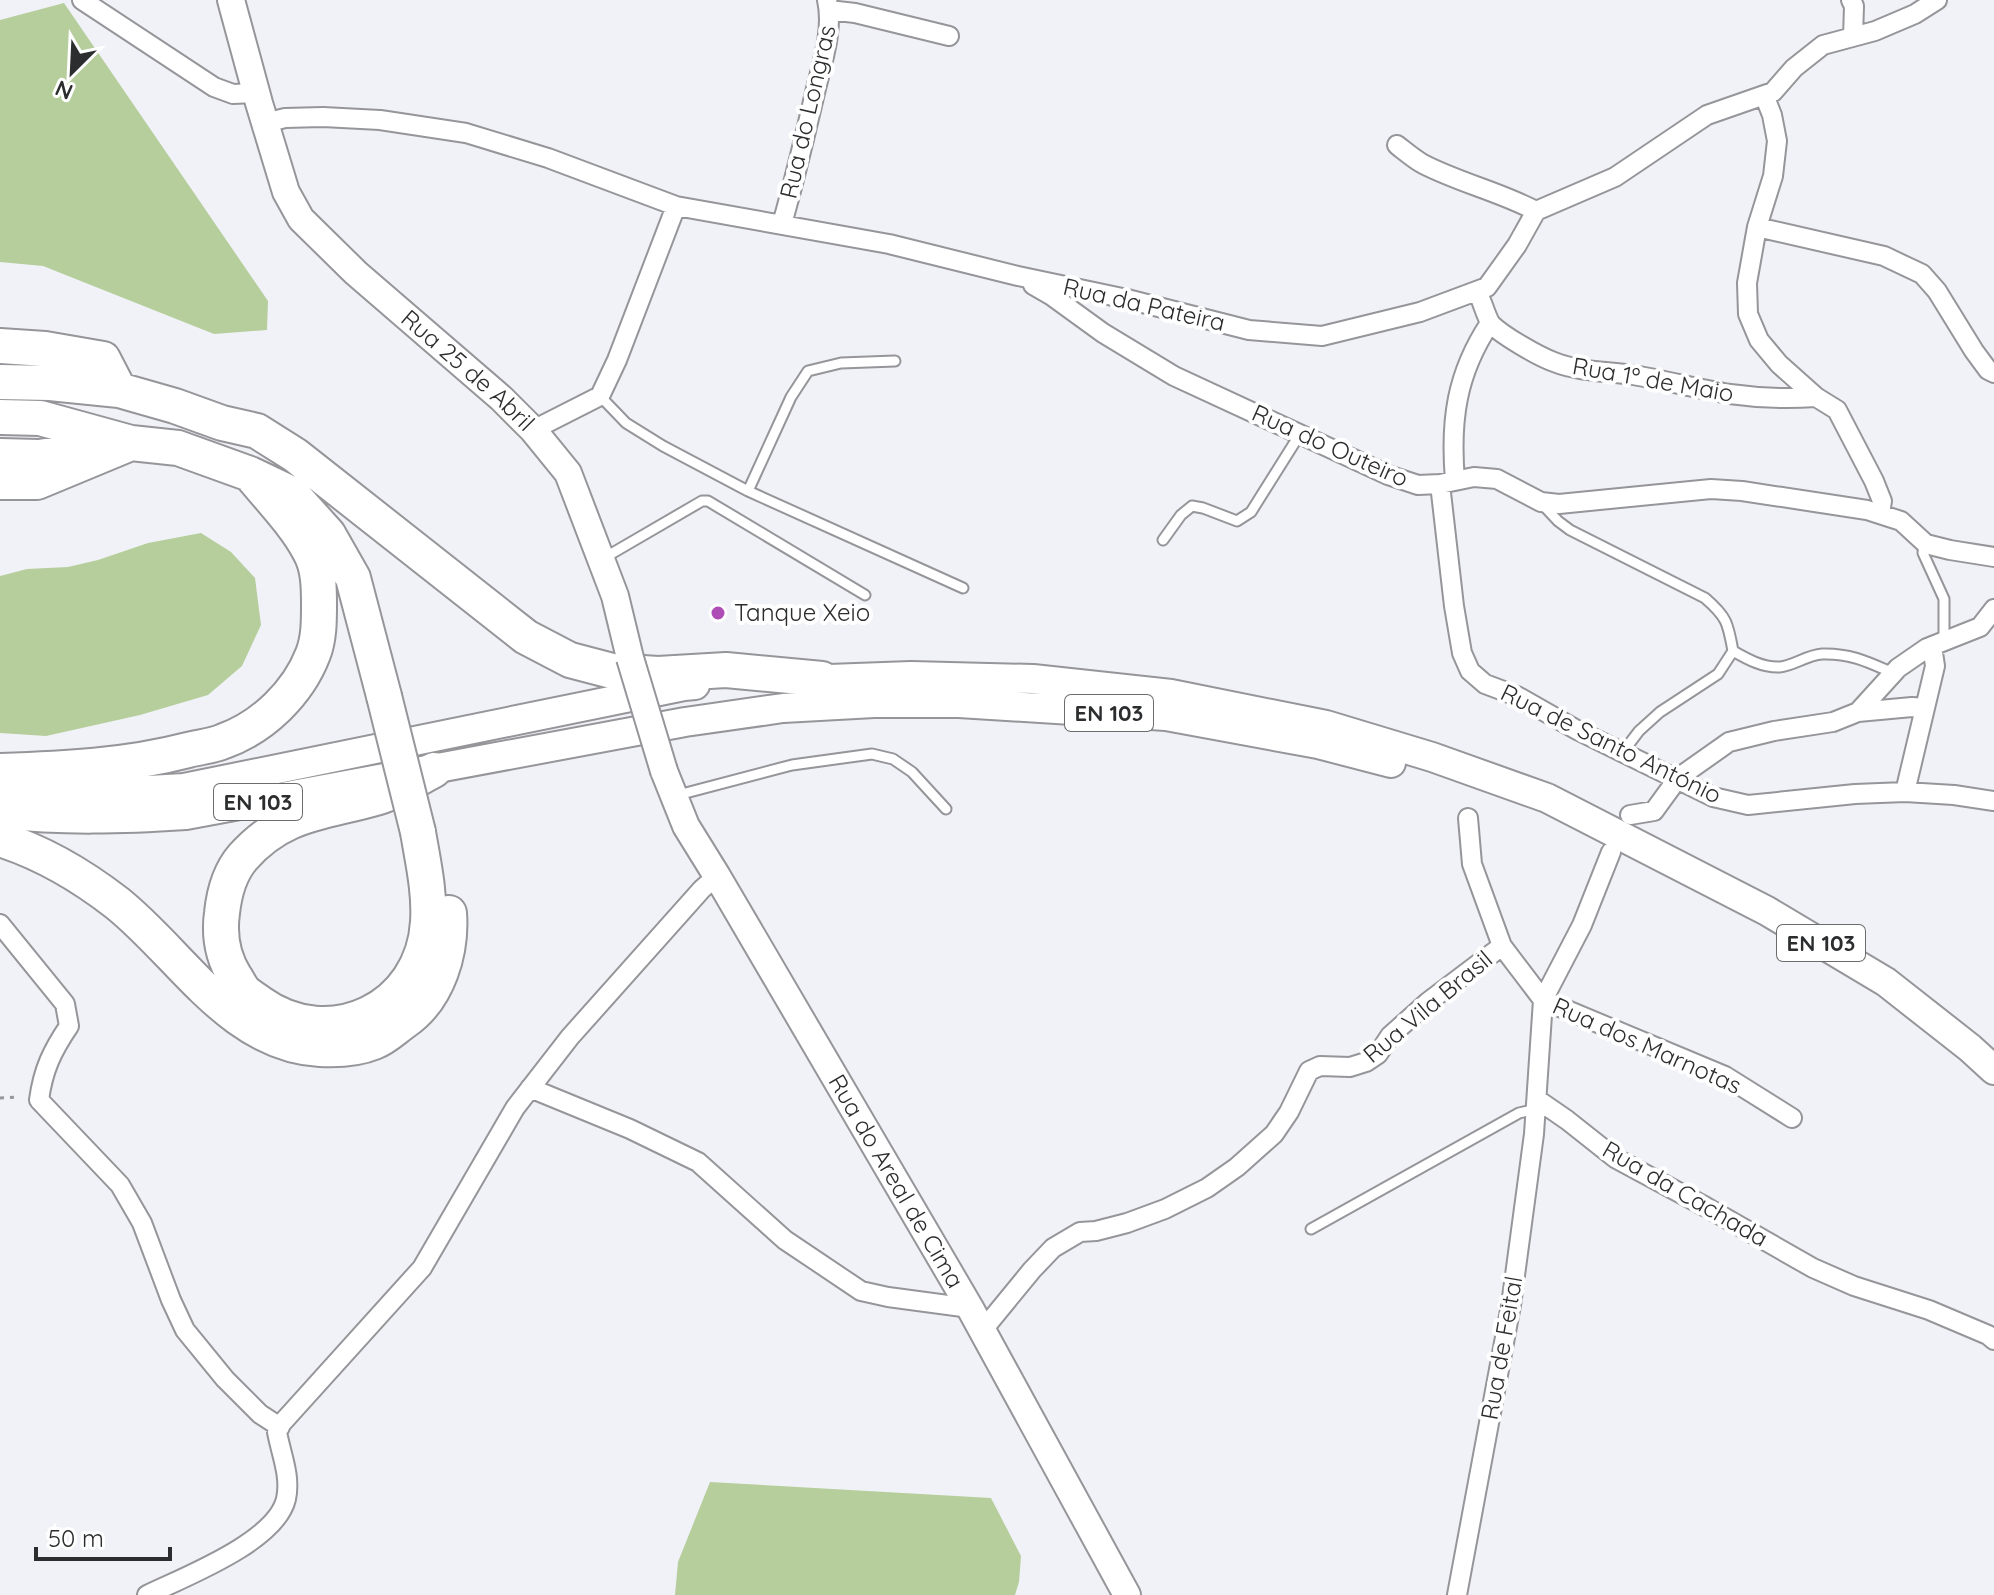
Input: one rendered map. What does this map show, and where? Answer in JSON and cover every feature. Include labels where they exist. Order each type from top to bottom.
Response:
[{"type":"highway","points":[[0,346],[45,349],[103,359],[119,390]]},
{"type":"highway","points":[[0,360],[101,369],[119,390]]},
{"type":"highway","points":[[0,382],[119,390],[257,431],[295,455],[526,637],[570,660],[612,671],[658,674],[726,670],[822,679]]},
{"type":"highway","points":[[0,399],[95,405],[119,390]]},
{"type":"highway","points":[[0,417],[40,418],[131,443]]},
{"type":"highway","points":[[0,839],[32,850],[70,870],[119,905],[231,1012],[263,1034],[301,1048],[341,1050],[376,1041],[409,1018],[430,994],[445,963],[450,927],[447,880],[428,829],[394,694],[373,577],[343,523],[286,464],[222,423]]},
{"type":"highway","points":[[0,442],[131,443],[178,448],[250,474],[292,494],[328,534],[353,578],[394,694]]},
{"type":"highway","points":[[0,456],[39,457],[131,443]]},
{"type":"highway","points":[[0,482],[37,482],[131,443]]},
{"type":"highway","points":[[0,771],[154,759],[224,741],[253,727],[278,707],[298,682],[313,653],[319,624],[319,584],[311,553],[250,474]]},
{"type":"highway","points":[[428,829],[429,924],[421,957],[409,982],[387,1003],[366,1016],[338,1024],[307,1024],[276,1014],[245,992],[227,964],[220,929],[224,894],[242,859],[278,827],[302,816],[383,796],[434,770]]},
{"type":"main road","name":"Rua 25 de Abril","points":[[231,0],[286,192],[301,219],[356,273],[502,399],[533,430],[568,473],[615,596],[664,771]]},
{"type":"main road","name":"EN 103","points":[[0,787],[108,793],[184,788],[684,686],[911,676],[1033,679],[1171,694],[1326,725],[1432,757],[1547,798],[1767,911],[1886,982],[1994,1070]]},
{"type":"main road","name":"EN 103","points":[[0,814],[108,820],[186,815],[685,722],[783,708],[874,703],[959,703],[1166,716],[1318,744],[1429,773],[1542,808],[1660,854]]},
{"type":"main road","name":"Rua do Areal de Cima","points":[[664,771],[686,826],[976,1320],[1127,1595]]},
{"type":"street","points":[[82,0],[214,87],[233,94],[256,93]]},
{"type":"street","points":[[1851,0],[1854,6],[1853,37]]},
{"type":"street","points":[[1397,145],[1432,168],[1536,211],[1615,177],[1707,115],[1773,92],[1794,68],[1823,45],[1875,31],[1915,14],[1937,0]]},
{"type":"street","points":[[828,5],[949,36]]},
{"type":"street","name":"Rua do Longras","points":[[782,224],[822,61],[831,16],[828,5]]},
{"type":"street","points":[[1764,95],[1777,141],[1773,176],[1757,227],[1747,283],[1748,314],[1759,340],[1779,364],[1816,397],[1837,410],[1874,481],[1882,501],[1880,514]]},
{"type":"street","name":"Rua da Pateira","points":[[265,123],[285,118],[380,120],[466,133],[548,158],[676,206],[889,244],[1249,330],[1322,336],[1420,312],[1487,287],[1517,245],[1536,211]]},
{"type":"street","points":[[533,430],[600,396],[617,360],[676,206]]},
{"type":"street","points":[[1757,227],[1884,256],[1922,274],[1937,291],[1974,351],[1988,370],[1994,373]]},
{"type":"street","name":"Rua do Outeiro","points":[[1018,276],[1174,376],[1388,475],[1418,485],[1474,477],[1497,479],[1541,502],[1559,504],[1711,489],[1742,491],[1867,510],[1901,521],[1926,544],[1994,557]]},
{"type":"street","points":[[1448,482],[1453,453],[1454,413],[1474,346],[1490,323],[1477,291]]},
{"type":"street","name":"Rua 1º de Maio","points":[[1490,323],[1531,351],[1576,369],[1647,377],[1727,394],[1765,398],[1816,397]]},
{"type":"street","name":"Rua de Santo António","points":[[1448,482],[1454,606],[1462,653],[1470,671],[1485,684],[1517,696],[1577,730],[1713,797],[1748,805],[1905,792],[1994,801]]},
{"type":"street","points":[[1858,712],[1893,673],[1938,643],[1980,627],[1994,609]]},
{"type":"street","points":[[1905,792],[1938,643]]},
{"type":"street","points":[[1630,815],[1654,811],[1678,778],[1729,742],[1833,722],[1858,712],[1925,708]]},
{"type":"street","points":[[1468,818],[1472,864],[1502,946],[1543,1000]]},
{"type":"street","points":[[1537,1105],[1543,1000],[1582,925],[1611,852]]},
{"type":"street","points":[[147,1595],[231,1555],[270,1525],[282,1510],[287,1493],[285,1460],[277,1432],[280,1427],[422,1268],[515,1108],[570,1037],[717,876]]},
{"type":"street","points":[[0,924],[65,1004],[69,1026],[54,1049],[41,1082],[39,1100],[120,1185],[142,1223],[185,1330],[225,1379],[260,1414],[280,1427]]},
{"type":"street","name":"Rua Vila Brasil","points":[[976,1320],[1053,1248],[1080,1232],[1127,1223],[1165,1209],[1207,1188],[1237,1167],[1274,1134],[1289,1112],[1309,1071],[1320,1066],[1350,1067],[1366,1062],[1378,1054],[1390,1036],[1428,1002],[1502,946]]},
{"type":"street","name":"Rua dos Marnotas","points":[[1543,1000],[1725,1076],[1792,1118]]},
{"type":"street","points":[[530,1088],[630,1129],[698,1162],[785,1240],[861,1291],[976,1320]]},
{"type":"street","name":"Rua da Cachada","points":[[1537,1105],[1567,1120],[1615,1158],[1813,1268],[1854,1286],[1929,1310],[1994,1340]]},
{"type":"street","name":"Rua de Feital","points":[[1457,1595],[1511,1305],[1537,1105]]},
{"type":"lane","points":[[748,491],[791,397],[808,371],[841,363],[895,361]]},
{"type":"lane","points":[[600,396],[626,423],[748,491],[963,588]]},
{"type":"lane","points":[[1163,540],[1181,515],[1192,506],[1237,521],[1251,512],[1300,434]]},
{"type":"lane","points":[[601,559],[702,501],[708,501],[865,595]]},
{"type":"lane","points":[[1541,502],[1570,530],[1705,598],[1723,613],[1733,651],[1718,674],[1660,712],[1639,731],[1623,752]]},
{"type":"lane","points":[[1924,542],[1923,553],[1944,599],[1938,643]]},
{"type":"lane","points":[[1733,651],[1752,662],[1781,667],[1821,654],[1858,657],[1893,673]]},
{"type":"lane","points":[[674,796],[792,765],[872,754],[893,759],[912,772],[946,809]]},
{"type":"lane","points":[[1311,1229],[1537,1105]]},
{"type":"green space","points":[[64,3],[268,301],[267,330],[214,334],[43,266],[0,262],[0,20]]},
{"type":"green space","points":[[201,533],[231,552],[255,578],[261,625],[242,666],[208,695],[140,715],[46,736],[0,733],[0,576],[27,569],[68,567],[148,543]]},
{"type":"green space","points":[[710,1482],[991,1498],[1021,1556],[1015,1595],[675,1595],[678,1562]]},
{"type":"place","name":"Tanque Xeio","points":[[718,613]]}]
